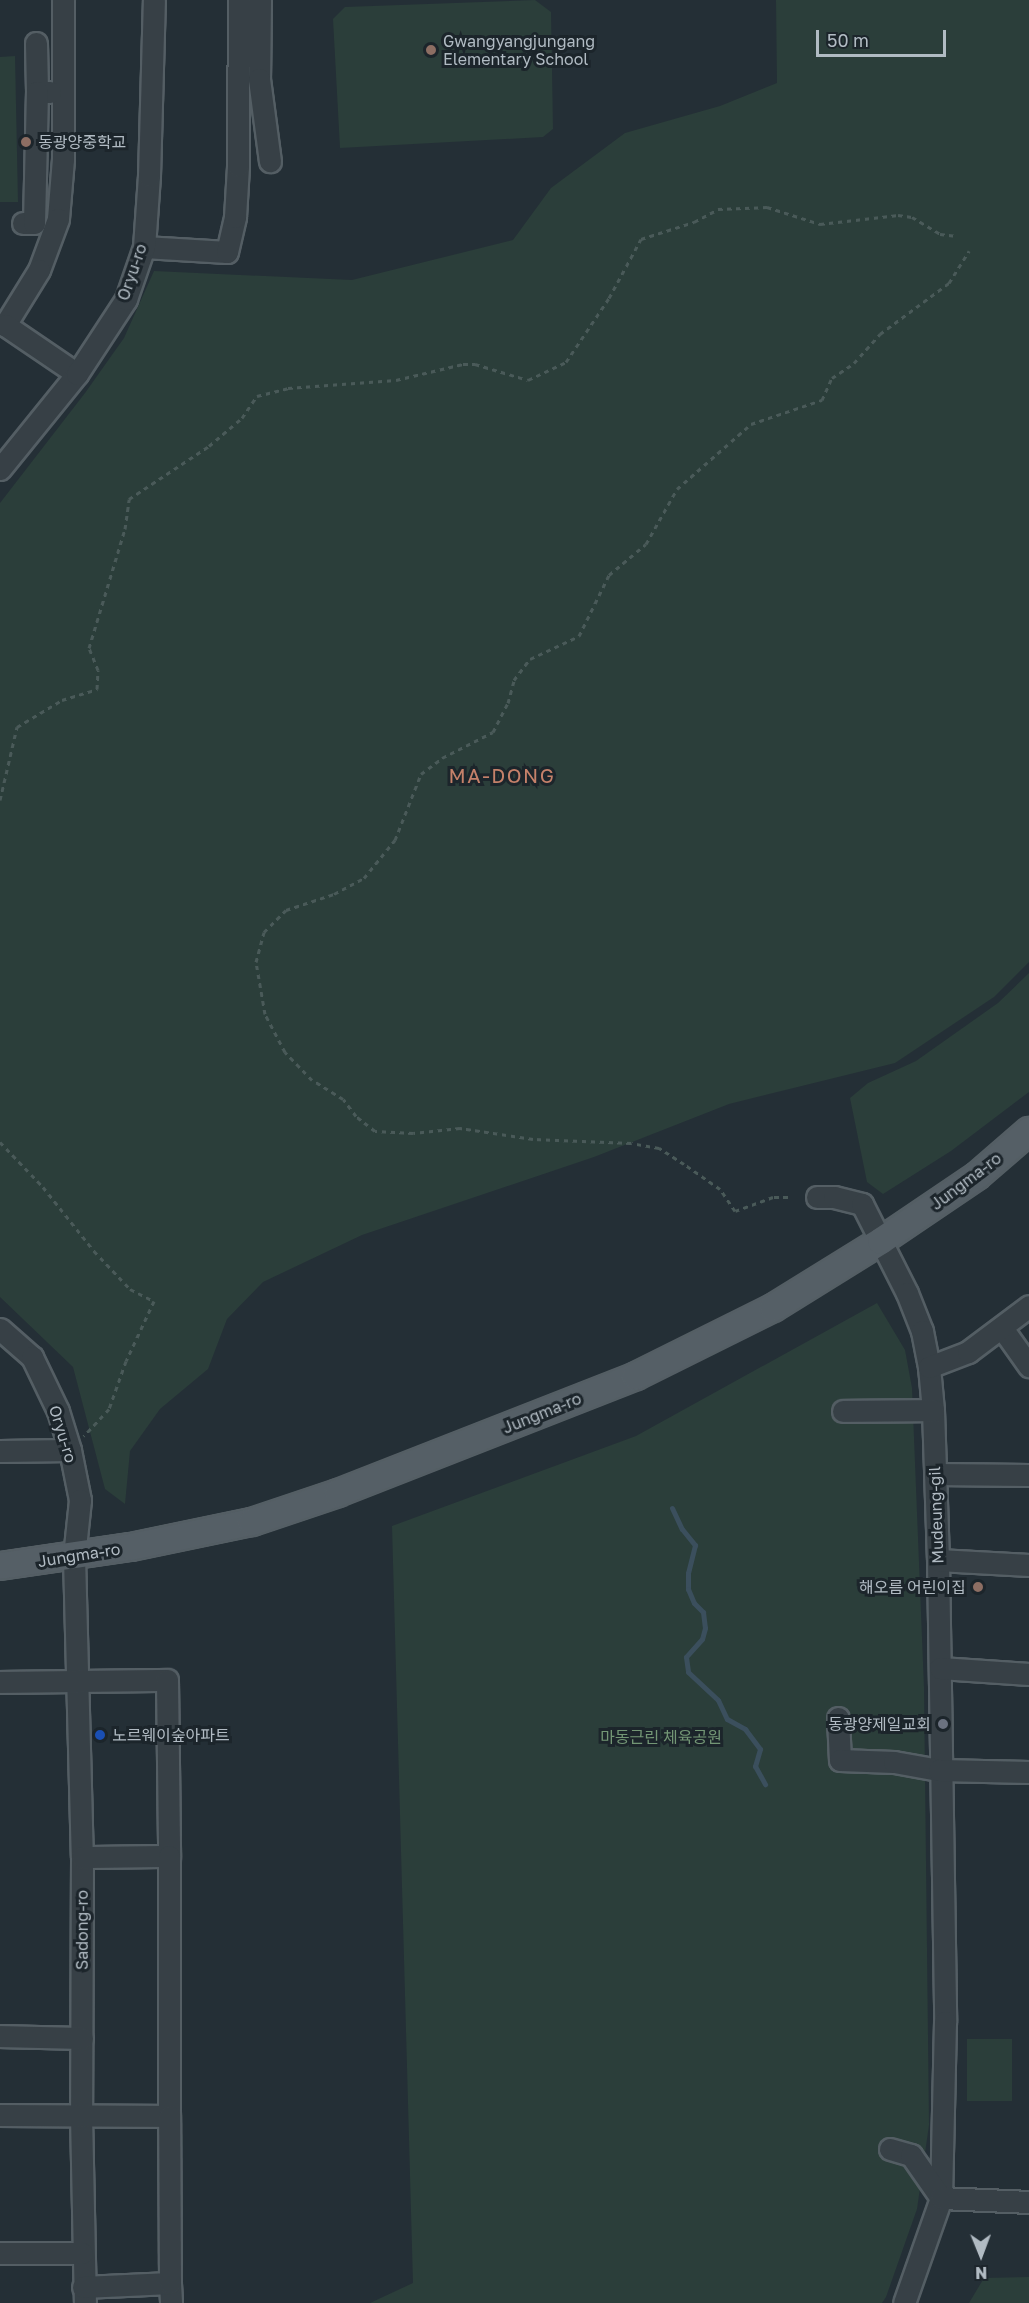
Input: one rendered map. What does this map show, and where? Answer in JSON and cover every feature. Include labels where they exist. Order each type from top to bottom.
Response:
[{"type":"main road","name":"Jungma-ro","points":[[0,1566],[74,1557],[252,1522],[430,1458],[636,1376],[773,1308],[881,1241],[977,1176],[1029,1131]]},
{"type":"street","points":[[63,0],[63,159],[58,219],[39,270],[6,325],[76,374]]},
{"type":"street","name":"Oryu-ro","points":[[0,469],[76,374],[126,299],[144,247],[149,176],[154,0]]},
{"type":"street","points":[[144,247],[227,252],[235,217],[239,0]]},
{"type":"street","points":[[260,0],[260,79],[270,161]]},
{"type":"street","points":[[23,223],[34,223],[38,92],[36,43]]},
{"type":"street","points":[[38,92],[63,92]]},
{"type":"street","name":"Mudeung-gil","points":[[817,1197],[834,1197],[862,1204],[907,1293],[922,1331],[929,1367],[933,1410],[938,1560],[939,1770],[945,2022],[941,2198],[903,2303]]},
{"type":"street","points":[[929,1367],[968,1352],[1029,1306]]},
{"type":"street","points":[[1002,1328],[1029,1366]]},
{"type":"street","name":"Oryu-ro","points":[[0,1329],[32,1357],[58,1411],[70,1450],[80,1500],[74,1557]]},
{"type":"street","points":[[843,1411],[933,1410]]},
{"type":"street","points":[[0,1451],[70,1450]]},
{"type":"street","points":[[935,1473],[1029,1475]]},
{"type":"street","name":"Sadong-ro","points":[[74,1557],[82,1857],[81,2115],[84,2295]]},
{"type":"street","points":[[938,1560],[1029,1565]]},
{"type":"street","points":[[940,1668],[1029,1674]]},
{"type":"street","points":[[0,1682],[167,1680],[171,2293],[84,2295]]},
{"type":"street","points":[[838,1718],[840,1760],[894,1762],[939,1770],[1029,1772]]},
{"type":"street","points":[[82,1857],[169,1856]]},
{"type":"street","points":[[0,2036],[82,2038]]},
{"type":"street","points":[[0,2115],[169,2116]]},
{"type":"street","points":[[890,2149],[911,2155],[941,2198],[1029,2202]]},
{"type":"street","points":[[0,2253],[82,2253]]},
{"type":"path","points":[[0,800],[16,727],[62,700],[97,689],[98,670],[89,648],[125,529],[129,499],[209,446],[242,418],[257,396],[288,388],[396,380],[463,364],[475,364],[528,380],[566,362],[609,298],[642,239],[694,222],[718,208],[767,207],[820,224],[898,215],[912,217],[940,234],[957,236]]},
{"type":"path","points":[[788,1197],[773,1197],[735,1211],[720,1189],[659,1148],[640,1144],[583,1139],[533,1139],[460,1128],[413,1133],[375,1131],[356,1116],[342,1099],[312,1080],[285,1052],[265,1014],[256,962],[264,932],[286,910],[334,894],[364,878],[395,840],[421,774],[442,758],[493,732],[508,703],[514,680],[530,658],[579,636],[609,575],[646,544],[677,489],[752,424],[822,400],[832,378],[854,363],[880,334],[949,283],[969,251]]},
{"type":"path","points":[[0,1142],[43,1187],[94,1251],[130,1288],[154,1300],[126,1361],[109,1409],[70,1450]]},
{"type":"green space","points":[[535,0],[551,12],[553,129],[543,137],[340,148],[333,19],[345,7]]},
{"type":"green space","points":[[776,0],[1029,0],[1029,962],[994,997],[895,1063],[729,1104],[594,1157],[362,1235],[263,1282],[227,1319],[208,1369],[160,1409],[130,1451],[125,1504],[105,1489],[73,1367],[0,1297],[0,503],[85,393],[124,338],[154,271],[352,280],[513,240],[551,188],[625,133],[720,106],[777,83]]},
{"type":"green space","points":[[15,56],[18,202],[0,202],[0,57]]},
{"type":"green space","points":[[1029,973],[1029,1092],[951,1151],[883,1194],[867,1182],[850,1098],[868,1083],[916,1061],[998,1003]]},
{"type":"green space","name":"마동근린 체육공원","points":[[877,1303],[905,1350],[912,1388],[924,1688],[929,2125],[917,2209],[886,2297],[882,2303],[370,2303],[413,2283],[392,1526],[636,1436]]},
{"type":"green space","points":[[967,2039],[1012,2039],[1012,2101],[967,2101]]},
{"type":"green space","points":[[1029,2277],[1029,2303],[969,2303],[984,2278]]},
{"type":"waterway","points":[[672,1508],[682,1529],[695,1545],[688,1573],[688,1589],[694,1603],[703,1612],[705,1628],[702,1639],[686,1657],[688,1672],[718,1700],[727,1719],[745,1729],[760,1749],[755,1766],[765,1784]]},
{"type":"place","name":"Gwangyangjungang Elementary School","points":[[431,50]]},
{"type":"place","name":"동광양중학교","points":[[26,142]]},
{"type":"place","name":"해오름 어린이집","points":[[978,1587]]},
{"type":"place","name":"동광양제일교회","points":[[943,1724]]},
{"type":"place","name":"노르웨이숲아파트","points":[[100,1735]]},
{"type":"district","name":"MA-DONG","points":[[502,775]]}]
